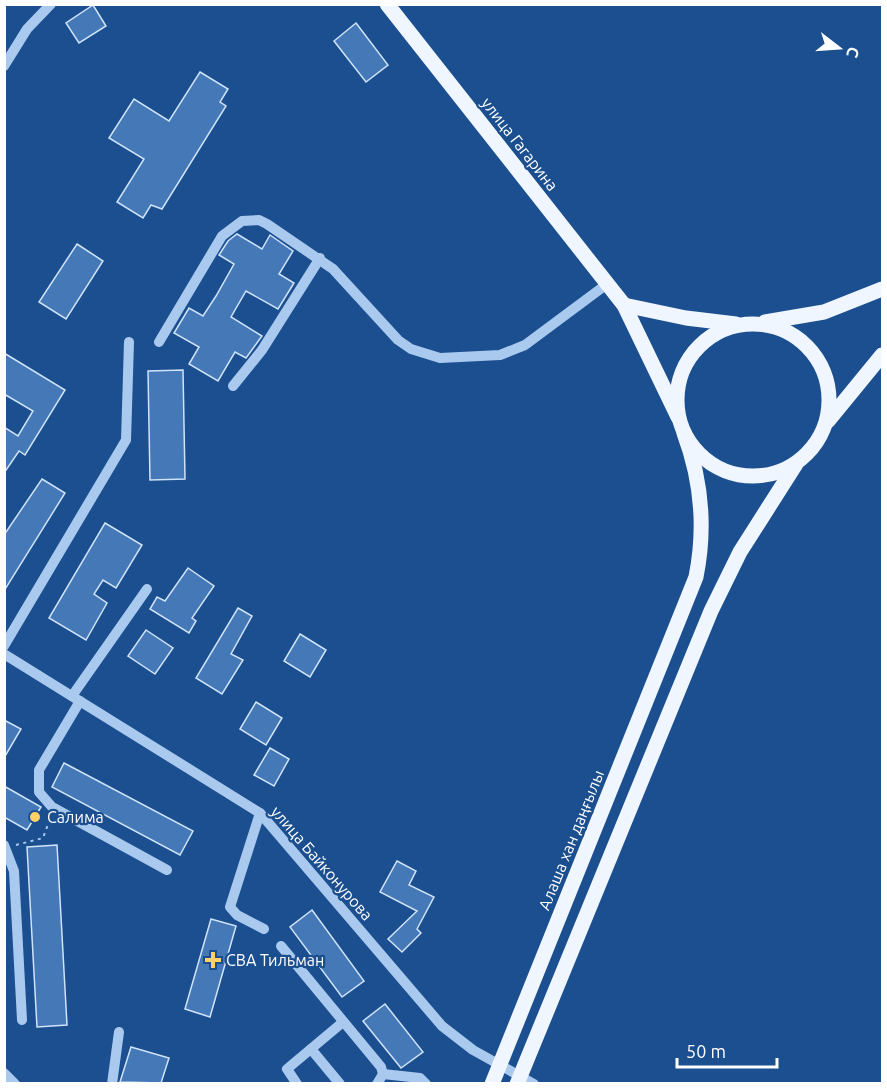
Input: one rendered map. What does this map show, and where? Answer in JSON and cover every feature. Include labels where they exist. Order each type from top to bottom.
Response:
[{"type":"main road","name":"улица Гагарина","points":[[387,4],[624,305],[678,417]]},
{"type":"main road","points":[[796,464],[763,477],[743,477],[725,472],[702,457],[684,433],[678,417],[677,397],[680,378],[688,361],[712,336],[749,324],[824,312],[882,289]]},
{"type":"main road","points":[[624,305],[686,318],[749,324],[786,331],[801,340],[815,354],[824,371],[830,391],[829,412],[825,425]]},
{"type":"main road","points":[[524,1080],[711,611],[740,552],[796,464],[814,445],[825,425],[882,355]]},
{"type":"main road","name":"Алаша хан даңғылы","points":[[492,1083],[696,577],[702,546],[700,483],[684,433]]},
{"type":"street","points":[[4,66],[27,29],[51,4]]},
{"type":"street","points":[[159,342],[222,236],[236,224],[259,220],[320,258],[398,340],[425,355],[452,360],[484,358],[513,351],[607,284]]},
{"type":"street","points":[[233,386],[262,350],[320,258]]},
{"type":"street","points":[[4,646],[126,440],[129,342]]},
{"type":"street","points":[[147,589],[76,699],[39,770],[39,792],[52,807],[167,870]]},
{"type":"street","name":"улица Байконурова","points":[[4,654],[260,813],[442,1026],[473,1050],[524,1080]]},
{"type":"street","points":[[260,813],[230,907],[237,915],[264,929]]},
{"type":"street","points":[[5,846],[14,871],[22,1020]]},
{"type":"street","points":[[281,946],[381,1067],[380,1079],[420,1078],[426,1083]]},
{"type":"street","points":[[294,1082],[287,1070],[343,1022]]},
{"type":"street","points":[[112,1083],[118,1032]]},
{"type":"street","points":[[311,1049],[340,1083]]},
{"type":"street","points":[[4,1073],[15,1083]]},
{"type":"path","points":[[5,846],[43,838],[49,825],[52,807]]},
{"type":"building","points":[[93,5],[106,26],[79,43],[66,23]]},
{"type":"building","points":[[356,23],[388,65],[366,82],[334,41]]},
{"type":"building","points":[[200,72],[228,89],[220,102],[226,106],[162,209],[151,205],[143,218],[117,202],[144,159],[109,138],[134,99],[169,121]]},
{"type":"building","points":[[237,234],[262,249],[270,235],[293,251],[279,274],[294,283],[278,309],[246,291],[231,317],[262,336],[246,358],[235,352],[218,381],[189,364],[199,347],[174,333],[189,308],[203,316],[216,296],[234,264],[219,255],[228,241]]},
{"type":"building","points":[[77,244],[103,261],[66,319],[39,302]]},
{"type":"building","points":[[4,353],[65,390],[25,455],[19,451],[4,473],[4,427],[18,436],[33,411],[4,394]]},
{"type":"building","points":[[183,370],[185,479],[150,480],[148,371]]},
{"type":"building","points":[[42,479],[65,493],[4,591],[4,535]]},
{"type":"building","points":[[105,523],[142,545],[116,588],[103,580],[94,594],[107,603],[86,640],[49,618]]},
{"type":"building","points":[[188,568],[214,586],[192,618],[196,621],[189,633],[150,609],[157,597],[165,601]]},
{"type":"building","points":[[238,608],[252,616],[231,654],[243,660],[222,694],[196,678]]},
{"type":"building","points":[[146,630],[173,648],[155,674],[128,656]]},
{"type":"building","points":[[300,634],[326,650],[310,677],[284,661]]},
{"type":"building","points":[[256,702],[282,718],[266,745],[240,729]]},
{"type":"building","points":[[4,720],[21,729],[4,758]]},
{"type":"building","points":[[270,748],[289,759],[274,786],[254,775]]},
{"type":"building","points":[[64,763],[193,831],[180,855],[52,787]]},
{"type":"building","points":[[4,786],[41,807],[27,830],[4,817]]},
{"type":"building","points":[[57,845],[67,1025],[37,1027],[27,847]]},
{"type":"building","points":[[397,861],[416,871],[409,885],[434,897],[417,929],[421,933],[402,952],[388,939],[417,911],[380,892]]},
{"type":"building","points":[[312,910],[364,981],[342,997],[290,927]]},
{"type":"building","points":[[211,919],[236,926],[210,1017],[185,1009]]},
{"type":"building","points":[[385,1004],[423,1052],[401,1068],[363,1021]]},
{"type":"building","points":[[131,1047],[169,1058],[161,1083],[120,1082]]},
{"type":"place","name":"Салима","points":[[35,817]]},
{"type":"place","name":"СВА Тильман","points":[[213,960]]}]
